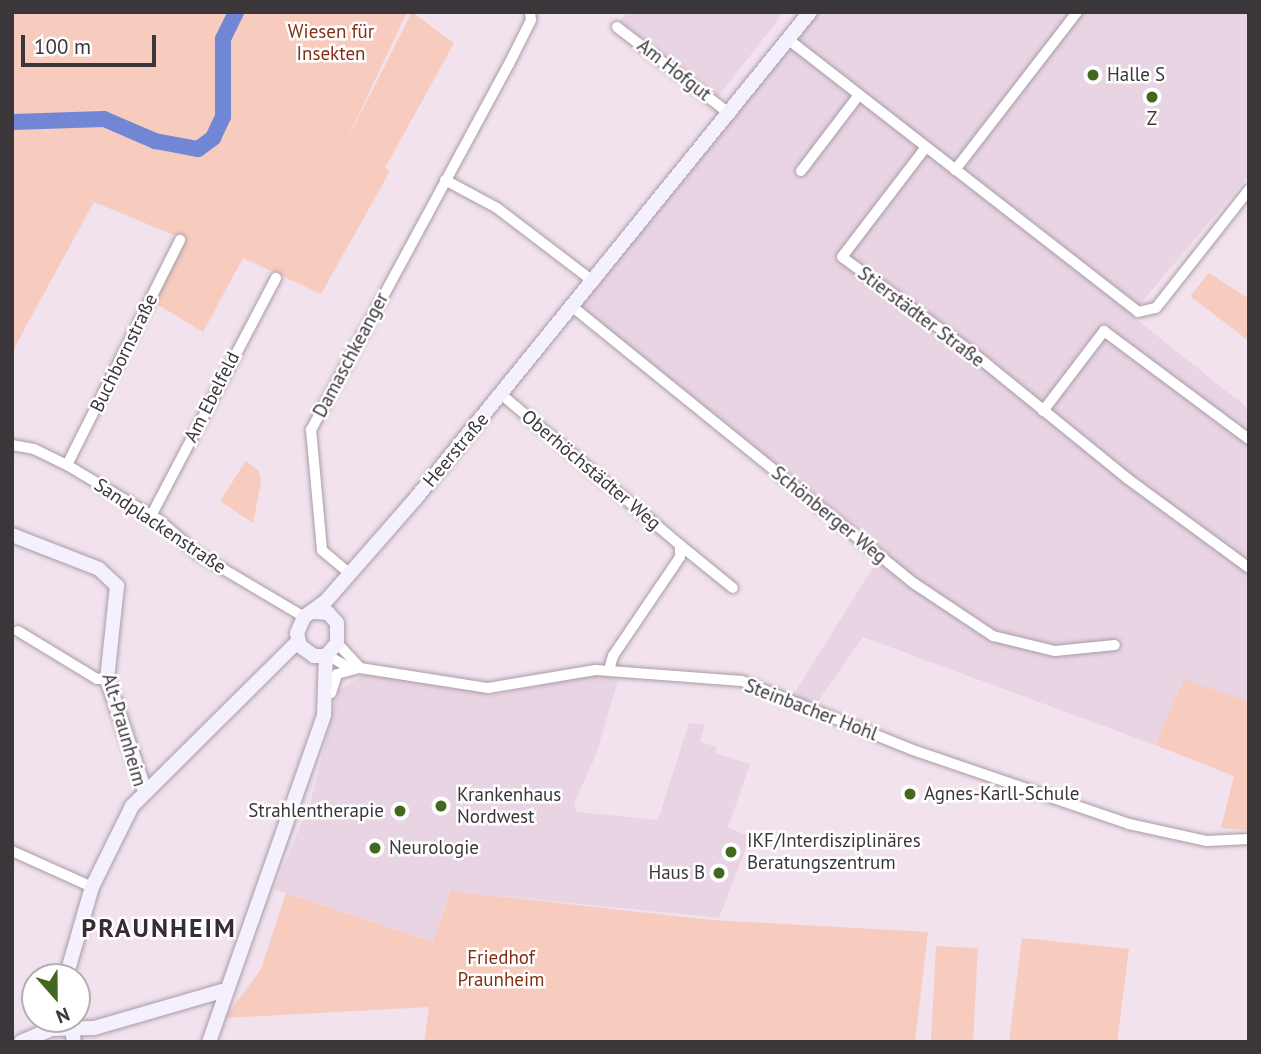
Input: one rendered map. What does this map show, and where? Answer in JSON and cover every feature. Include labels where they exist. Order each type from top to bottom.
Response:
[{"type":"main road","name":"Heerstraße","points":[[308,614],[349,573],[502,395],[810,12]]},
{"type":"main road","name":"Alt-Praunheim","points":[[12,535],[99,569],[117,586],[107,679],[145,791],[122,825],[92,887],[70,963]]},
{"type":"main road","points":[[209,1042],[324,715],[326,656],[337,643],[334,617],[338,594],[349,573]]},
{"type":"main road","points":[[145,791],[298,641],[308,614],[334,617]]},
{"type":"main road","points":[[298,641],[310,655],[326,656]]},
{"type":"main road","points":[[91,1028],[226,990]]},
{"type":"main road","points":[[23,1040],[41,1033]]},
{"type":"street","name":"Damaschkeanger","points":[[349,573],[322,550],[311,430],[509,64],[531,20],[530,12]]},
{"type":"street","points":[[955,170],[1077,12]]},
{"type":"street","name":"Am Hofgut","points":[[617,27],[730,114]]},
{"type":"street","points":[[789,40],[1138,312],[1147,313],[1249,190]]},
{"type":"street","points":[[801,171],[859,95]]},
{"type":"street","name":"Stierstädter Straße","points":[[926,148],[842,257],[973,353],[1043,411],[1249,568]]},
{"type":"street","points":[[445,180],[546,243],[594,282]]},
{"type":"street","name":"Buchbornstraße","points":[[67,465],[180,240]]},
{"type":"street","name":"Am Ebelfeld","points":[[151,516],[276,278]]},
{"type":"street","name":"Schönberger Weg","points":[[574,308],[915,584],[993,636],[1055,651],[1115,645]]},
{"type":"street","points":[[1043,411],[1104,331],[1249,439]]},
{"type":"street","name":"Oberhöchstädter Weg","points":[[502,395],[733,588]]},
{"type":"street","name":"Sandplackenstraße","points":[[12,445],[34,449],[67,465],[151,516],[198,554],[308,614]]},
{"type":"street","points":[[609,670],[613,656],[680,556],[680,545]]},
{"type":"street","points":[[18,631],[97,679],[107,679]]},
{"type":"street","points":[[324,715],[334,677],[356,668],[337,643]]},
{"type":"street","name":"Steinbacher Hohl","points":[[326,656],[356,668],[501,689],[609,670],[742,681],[910,749],[1129,824],[1207,841],[1249,839]]},
{"type":"street","points":[[12,851],[92,887]]},
{"type":"shaded area","points":[[627,12],[784,12],[718,97],[620,21]]},
{"type":"shaded area","points":[[810,12],[1249,14],[1249,175],[1131,315],[1249,409],[1249,702],[1184,679],[1155,745],[863,637],[814,707],[792,697],[875,564],[577,302]]},
{"type":"shaded area","name":"Krankenhaus Nordwest","points":[[367,673],[474,689],[490,696],[592,675],[619,677],[596,755],[574,803],[577,812],[658,820],[689,723],[705,724],[700,742],[717,747],[716,753],[750,764],[728,827],[750,837],[719,918],[451,891],[433,942],[274,889],[311,800],[338,691]]},
{"type":"green space","name":"Wiesen für Insekten","points":[[12,12],[407,12],[343,148],[412,12],[454,43],[385,168],[390,171],[321,294],[243,258],[203,332],[145,297],[181,238],[94,202],[12,352]]},
{"type":"green space","points":[[1209,273],[1249,299],[1249,341],[1190,296]]},
{"type":"green space","points":[[246,461],[259,471],[261,482],[253,523],[220,501]]},
{"type":"green space","points":[[1184,679],[1249,702],[1249,830],[1221,828],[1234,776],[1155,745]]},
{"type":"green space","name":"Friedhof Praunheim","points":[[451,891],[711,920],[928,932],[915,1042],[424,1042],[429,1007],[225,1018],[261,969],[286,893],[433,942]]},
{"type":"green space","points":[[1022,938],[1129,949],[1117,1042],[1009,1042]]},
{"type":"green space","points":[[936,946],[978,948],[973,1042],[931,1042]]},
{"type":"waterway","points":[[12,122],[104,119],[155,141],[198,149],[213,138],[223,117],[223,39],[236,12]]},
{"type":"place","name":"Halle S","points":[[1093,75]]},
{"type":"place","name":"Z","points":[[1152,97]]},
{"type":"place","name":"Agnes-Karll-Schule","points":[[910,794]]},
{"type":"place","name":"Krankenhaus Nordwest","points":[[441,806]]},
{"type":"place","name":"Strahlentherapie","points":[[400,811]]},
{"type":"place","name":"Neurologie","points":[[375,848]]},
{"type":"place","name":"IKF/Interdisziplinäres Beratungszentrum","points":[[731,852]]},
{"type":"place","name":"Haus B","points":[[719,873]]},
{"type":"district","name":"PRAUNHEIM","points":[[159,928]]}]
